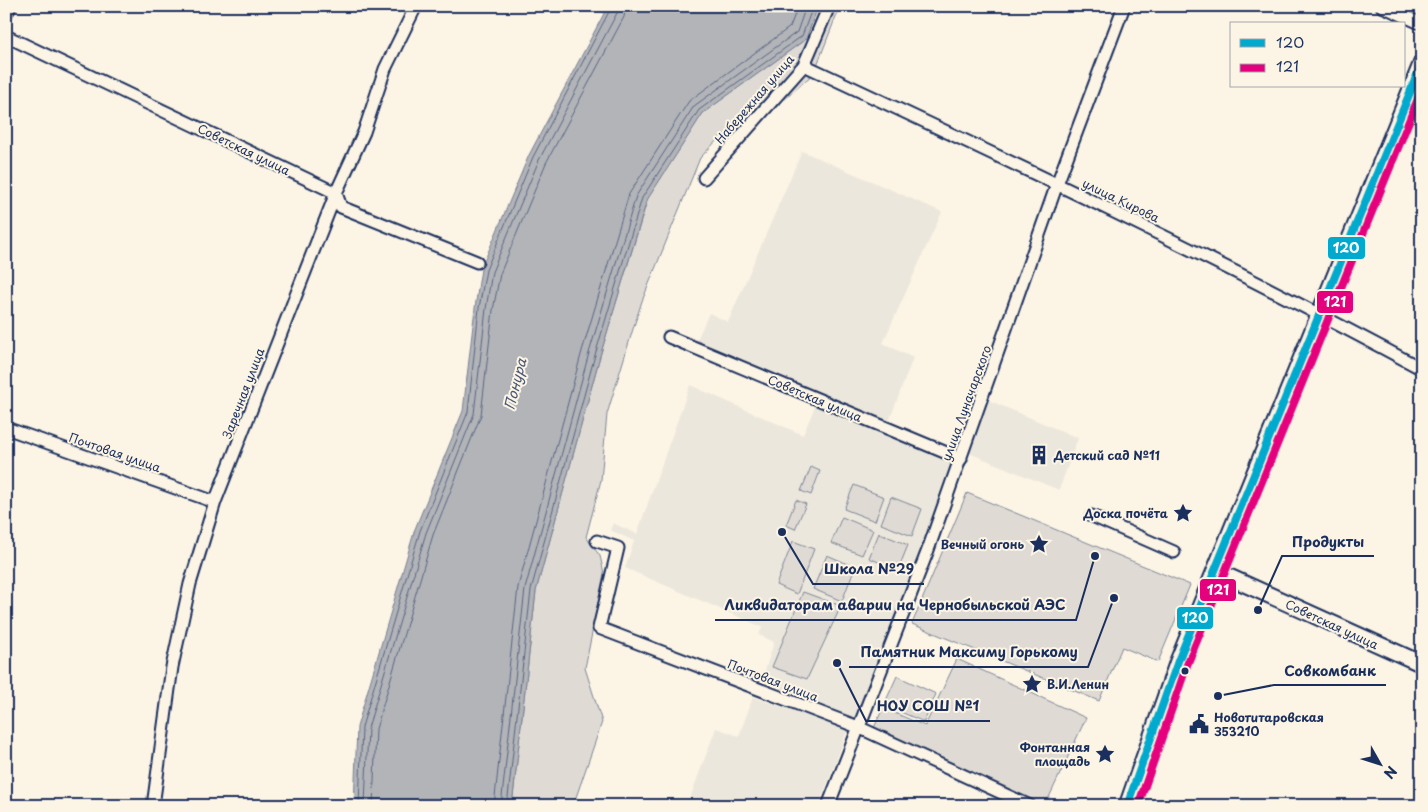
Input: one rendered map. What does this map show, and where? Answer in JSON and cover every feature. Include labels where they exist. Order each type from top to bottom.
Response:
[{"type":"street","points":[[6,10],[8,6]]},
{"type":"street","name":"Заречная улица","points":[[152,804],[172,667],[190,584],[216,502],[336,193],[364,132],[385,69],[416,6]]},
{"type":"street","name":"Набережная улица","points":[[704,178],[804,65],[829,6]]},
{"type":"street","name":"улица Луначарского","points":[[828,806],[928,550],[1057,184],[1124,6]]},
{"type":"street","points":[[1382,6],[1422,24]]},
{"type":"street","name":"Советская улица","points":[[6,36],[336,193],[341,207],[477,262]]},
{"type":"street","points":[[1127,806],[1178,661],[1422,62]]},
{"type":"street","name":"улица Кирова","points":[[804,65],[1057,184],[1320,314],[1422,369]]},
{"type":"street","name":"Советская улица","points":[[669,337],[961,459]]},
{"type":"street","name":"Почтовая улица","points":[[6,428],[216,502]]},
{"type":"street","points":[[1092,516],[1174,552]]},
{"type":"street","name":"Почтовая улица","points":[[597,541],[618,548],[599,628],[858,727],[1030,806]]},
{"type":"street","name":"Советская улица","points":[[1216,571],[1422,664]]},
{"type":"shaded area","points":[[818,6],[840,6],[814,73],[764,118],[721,136],[700,158],[642,301],[607,414],[601,480],[586,537],[600,556],[604,573],[585,668],[602,722],[573,806],[512,806],[536,591],[600,356],[648,198],[703,113],[806,39]]},
{"type":"shaded area","points":[[802,151],[942,212],[883,343],[913,358],[888,424],[696,342],[709,313],[728,322]]},
{"type":"shaded area","points":[[690,385],[803,435],[815,406],[953,464],[856,719],[761,683],[774,642],[759,635],[762,627],[625,568],[634,541],[610,530],[613,523],[637,534]]},
{"type":"shaded area","points":[[988,400],[1078,438],[1059,490],[969,453]]},
{"type":"shaded area","points":[[811,467],[820,471],[811,495],[801,491]]},
{"type":"shaded area","points":[[854,485],[884,497],[875,521],[844,509]]},
{"type":"shaded area","points":[[967,493],[1190,585],[1158,662],[1122,647],[1099,701],[912,624]]},
{"type":"shaded area","points":[[891,497],[922,509],[912,536],[881,524]]},
{"type":"shaded area","points":[[796,500],[806,504],[795,529],[786,525]]},
{"type":"shaded area","points":[[842,517],[873,530],[862,555],[831,543]]},
{"type":"shaded area","points":[[879,533],[908,545],[898,570],[869,558]]},
{"type":"shaded area","points":[[793,541],[814,549],[797,594],[776,585]]},
{"type":"shaded area","points":[[827,555],[855,567],[842,601],[813,589]]},
{"type":"shaded area","points":[[803,592],[841,606],[807,679],[772,667]]},
{"type":"shaded area","points":[[957,659],[1086,718],[1045,806],[873,730],[883,708],[925,726]]},
{"type":"shaded area","points":[[897,676],[936,694],[924,722],[884,705]]},
{"type":"shaded area","points":[[753,697],[848,729],[819,806],[687,806],[716,728],[739,736]]},
{"type":"water","name":"Понура","points":[[608,6],[818,6],[806,39],[703,113],[647,200],[600,356],[536,591],[512,806],[354,806],[357,727],[415,529],[463,411],[481,269],[529,155]]},
{"type":"transit line","name":"120","points":[[1127,806],[1178,661],[1422,63]]},
{"type":"transit line","name":"121","points":[[1138,806],[1187,665],[1422,89]]},
{"type":"place","name":"Детский сад №11","points":[[1039,455]]},
{"type":"place","name":"Доска почёта","points":[[1183,513]]},
{"type":"place","name":"Школа №29","points":[[782,532]]},
{"type":"place","name":"Вечный огонь","points":[[1039,544]]},
{"type":"place","name":"Ликвидаторам аварии на Чернобыльской АЭС","points":[[1095,556]]},
{"type":"place","name":"Памятник Максиму Горькому","points":[[1114,598]]},
{"type":"place","name":"Продукты","points":[[1258,610]]},
{"type":"place","name":"НОУ СОШ №1","points":[[837,663]]},
{"type":"place","name":"В.И.Ленин","points":[[1032,684]]},
{"type":"place","name":"Совкомбанк","points":[[1218,696]]},
{"type":"place","name":"Новотитаровская 353210","points":[[1199,724]]},
{"type":"place","name":"Фонтанная площадь","points":[[1105,754]]}]
